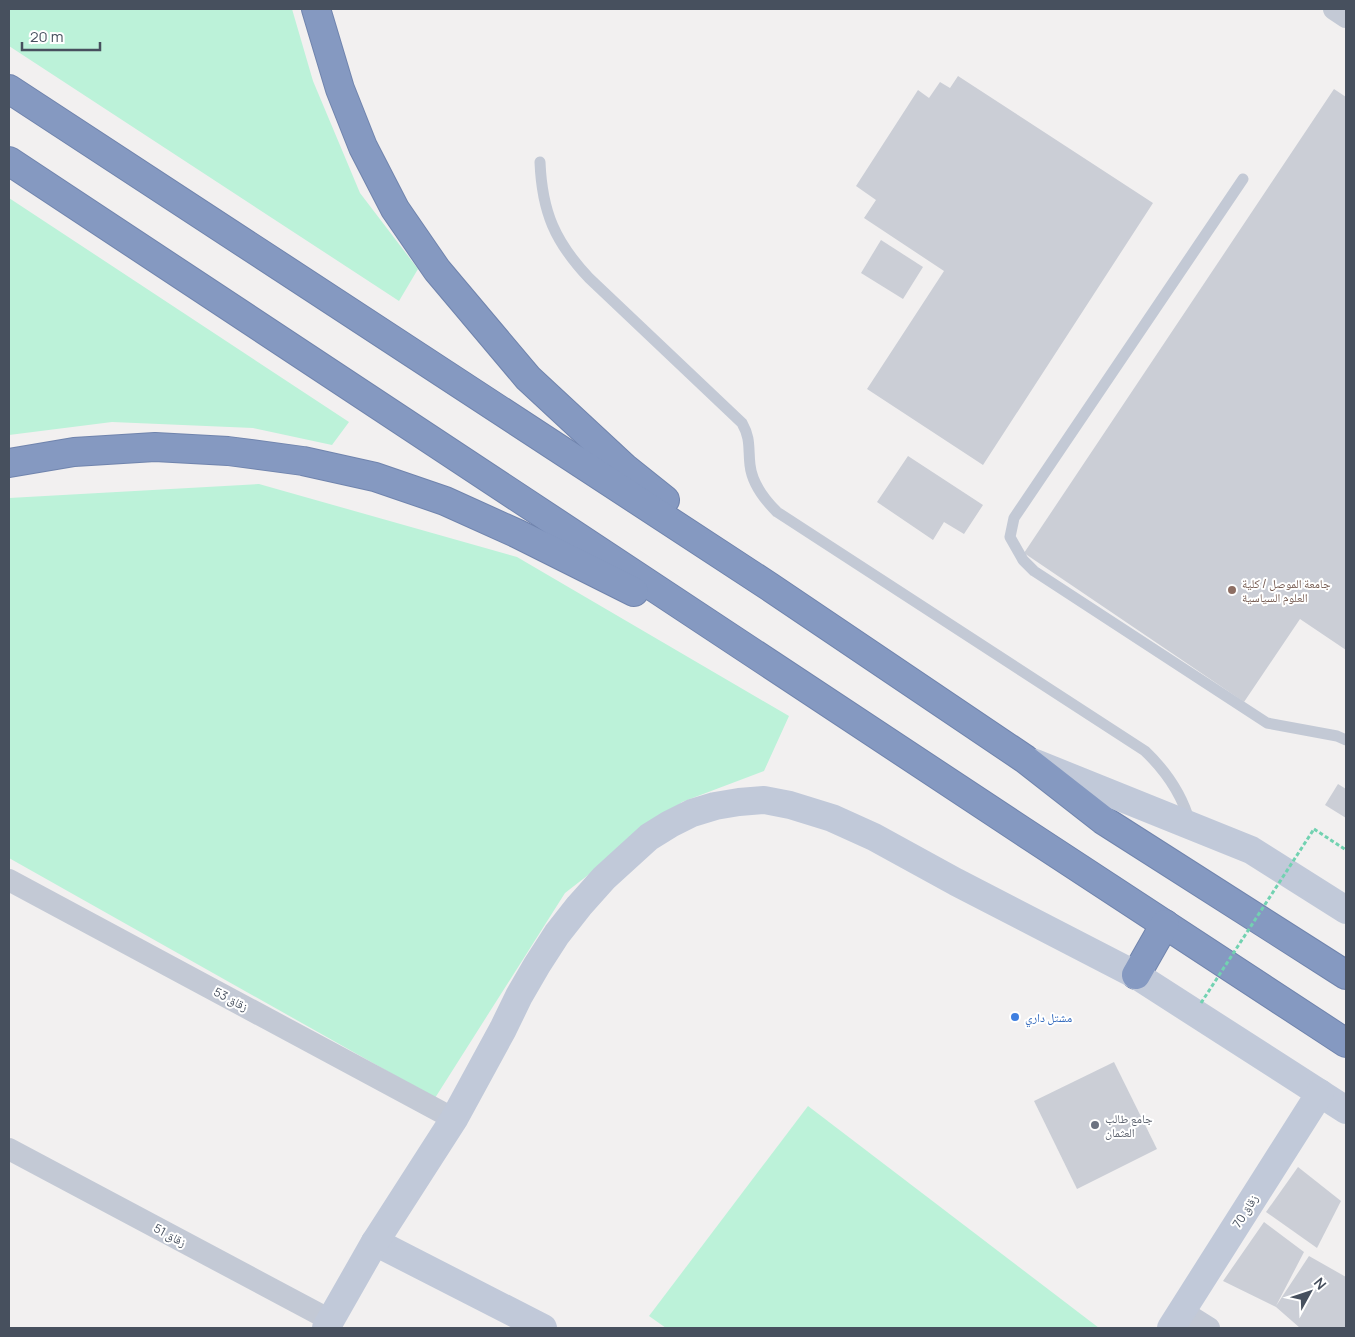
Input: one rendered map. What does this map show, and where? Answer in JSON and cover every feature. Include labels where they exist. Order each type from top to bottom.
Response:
[{"type":"highway","points":[[316,9],[340,90],[363,147],[395,209],[437,270],[528,378],[625,468],[770,587]]},
{"type":"highway","points":[[9,89],[770,587],[1025,759],[1103,820],[1346,975]]},
{"type":"highway","points":[[9,161],[755,655],[1346,1043]]},
{"type":"highway","points":[[9,463],[74,452],[155,447],[228,451],[294,460],[375,476],[445,501],[518,534],[755,655]]},
{"type":"highway","points":[[1136,975],[1165,924]]},
{"type":"street","points":[[1334,9],[1346,17]]},
{"type":"street","points":[[1025,759],[1251,850],[1346,910]]},
{"type":"street","points":[[328,1324],[375,1242],[454,1119],[537,965],[557,934],[604,878],[649,837],[670,824],[715,806],[764,800],[790,805],[832,818],[899,850],[1136,975],[1346,1110]]},
{"type":"street","name":"زقاق 53","points":[[9,880],[454,1119]]},
{"type":"street","name":"زقاق 70","points":[[1176,1319],[1320,1093]]},
{"type":"street","name":"زقاق 51","points":[[9,1149],[328,1324]]},
{"type":"street","points":[[375,1242],[543,1328]]},
{"type":"street","points":[[1176,1319],[1210,1328]]},
{"type":"lane","points":[[540,162],[544,200],[550,223],[560,243],[589,278],[742,423],[750,444],[749,461],[753,478],[767,502],[777,512],[1145,751],[1172,781],[1186,809],[1191,825]]},
{"type":"lane","points":[[1242,179],[1014,518],[1010,537],[1023,560],[1034,571],[1267,723],[1337,736],[1346,740]]},
{"type":"path","points":[[1201,1003],[1314,828],[1346,850]]},
{"type":"green space","points":[[9,9],[292,9],[313,81],[360,193],[418,269],[399,301],[9,46]]},
{"type":"green space","points":[[9,198],[349,422],[332,445],[253,428],[112,422],[9,435]]},
{"type":"green space","points":[[259,484],[517,557],[789,716],[764,771],[682,802],[565,893],[435,1098],[9,858],[9,498]]},
{"type":"green space","points":[[808,1106],[1099,1328],[666,1328],[649,1316]]},
{"type":"building","points":[[958,76],[1153,203],[983,465],[867,389],[944,271],[864,218],[876,200],[856,186],[918,90],[929,98],[940,82],[950,88]]},
{"type":"building","points":[[1334,89],[1346,97],[1346,650],[1300,619],[1244,702],[1024,553]]},
{"type":"building","points":[[881,240],[923,267],[903,299],[861,273]]},
{"type":"building","points":[[908,456],[983,505],[964,534],[944,522],[933,540],[877,502]]},
{"type":"building","points":[[1338,784],[1346,789],[1346,818],[1325,805]]},
{"type":"building","name":"جامع طالب العثمان","points":[[1114,1062],[1157,1149],[1077,1189],[1034,1101]]},
{"type":"building","points":[[1298,1167],[1341,1201],[1317,1248],[1266,1212]]},
{"type":"building","points":[[1264,1222],[1304,1252],[1276,1306],[1309,1256],[1346,1277],[1346,1328],[1300,1328],[1276,1307],[1223,1281]]},
{"type":"place","name":"جامعة الموصل / كلية العلوم السياسية","points":[[1232,590]]},
{"type":"place","name":"مشتل داري","points":[[1015,1017]]},
{"type":"place","name":"جامع طالب العثمان","points":[[1095,1125]]}]
